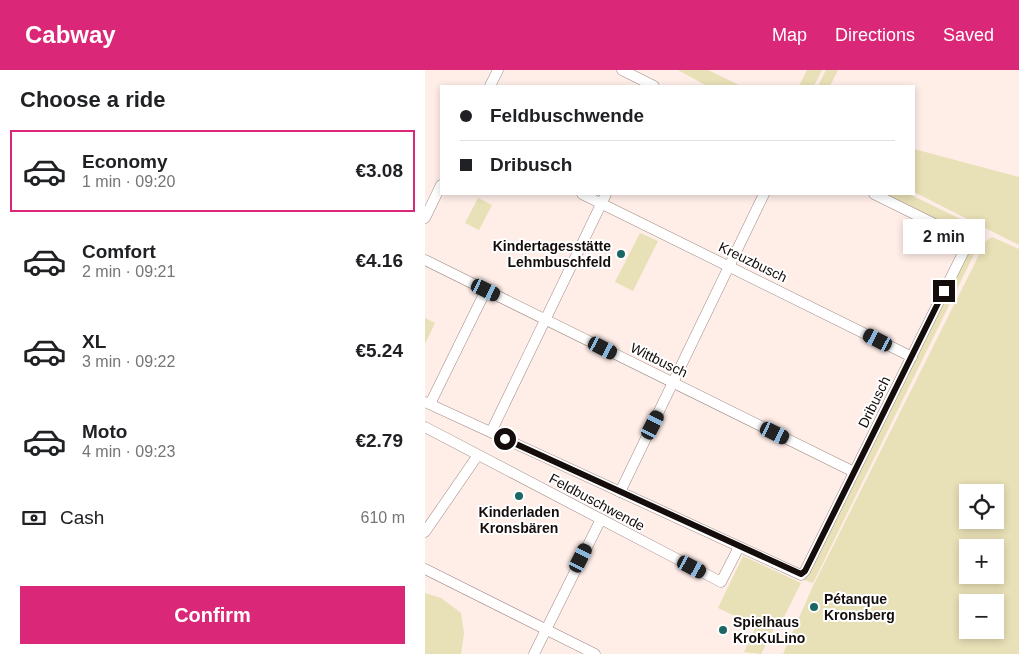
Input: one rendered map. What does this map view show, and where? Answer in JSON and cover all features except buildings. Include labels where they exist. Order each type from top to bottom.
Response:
[{"type":"street","points":[[490,85],[498,70]]},
{"type":"street","points":[[622,70],[652,85]]},
{"type":"street","points":[[425,218],[440,187]]},
{"type":"street","name":"Kreuzbusch","points":[[586,195],[604,199],[728,265],[912,357]]},
{"type":"street","points":[[620,492],[674,383],[675,374],[763,195]]},
{"type":"street","name":"Dribusch","points":[[801,574],[805,571],[969,241],[876,195]]},
{"type":"street","points":[[491,432],[604,199]]},
{"type":"street","name":"Wittbusch","points":[[425,260],[854,472]]},
{"type":"street","points":[[427,403],[486,290]]},
{"type":"street","name":"Feldbuschwende","points":[[427,403],[801,574]]},
{"type":"street","name":"Feldbuschwende","points":[[425,427],[721,582],[739,547]]},
{"type":"street","points":[[425,532],[478,455]]},
{"type":"street","points":[[534,654],[601,519]]},
{"type":"street","points":[[425,569],[595,654]]},
{"type":"shaded area","points":[[678,70],[708,70],[739,85],[705,85]]},
{"type":"shaded area","points":[[807,70],[822,70],[814,85],[800,85]]},
{"type":"shaded area","points":[[826,70],[838,70],[830,85],[818,85]]},
{"type":"shaded area","points":[[915,149],[1019,177],[1019,245],[915,193]]},
{"type":"shaded area","points":[[882,195],[911,195],[981,229],[967,237]]},
{"type":"shaded area","points":[[478,198],[492,205],[479,230],[465,223]]},
{"type":"shaded area","points":[[640,233],[658,241],[633,291],[615,282]]},
{"type":"shaded area","points":[[992,237],[1019,249],[1019,654],[783,654],[813,586],[986,241]]},
{"type":"shaded area","points":[[980,242],[813,583],[804,580],[971,244]]},
{"type":"shaded area","points":[[425,318],[435,323],[425,344]]},
{"type":"shaded area","points":[[743,556],[801,583],[780,625],[776,624],[761,654],[744,652],[756,626],[718,608]]},
{"type":"shaded area","points":[[425,593],[441,598],[461,613],[464,633],[461,654],[425,654]]},
{"type":"place","name":"Kindertagesstätte Lehmbuschfeld","points":[[621,254]]},
{"type":"place","name":"Kinderladen Kronsbären","points":[[519,496]]},
{"type":"place","name":"Pétanque Kronsberg","points":[[814,607]]},
{"type":"place","name":"Spielhaus KroKuLino","points":[[723,630]]},
{"type":"route","points":[[505,439],[795,573],[801,574],[805,572],[944,291]]}]
